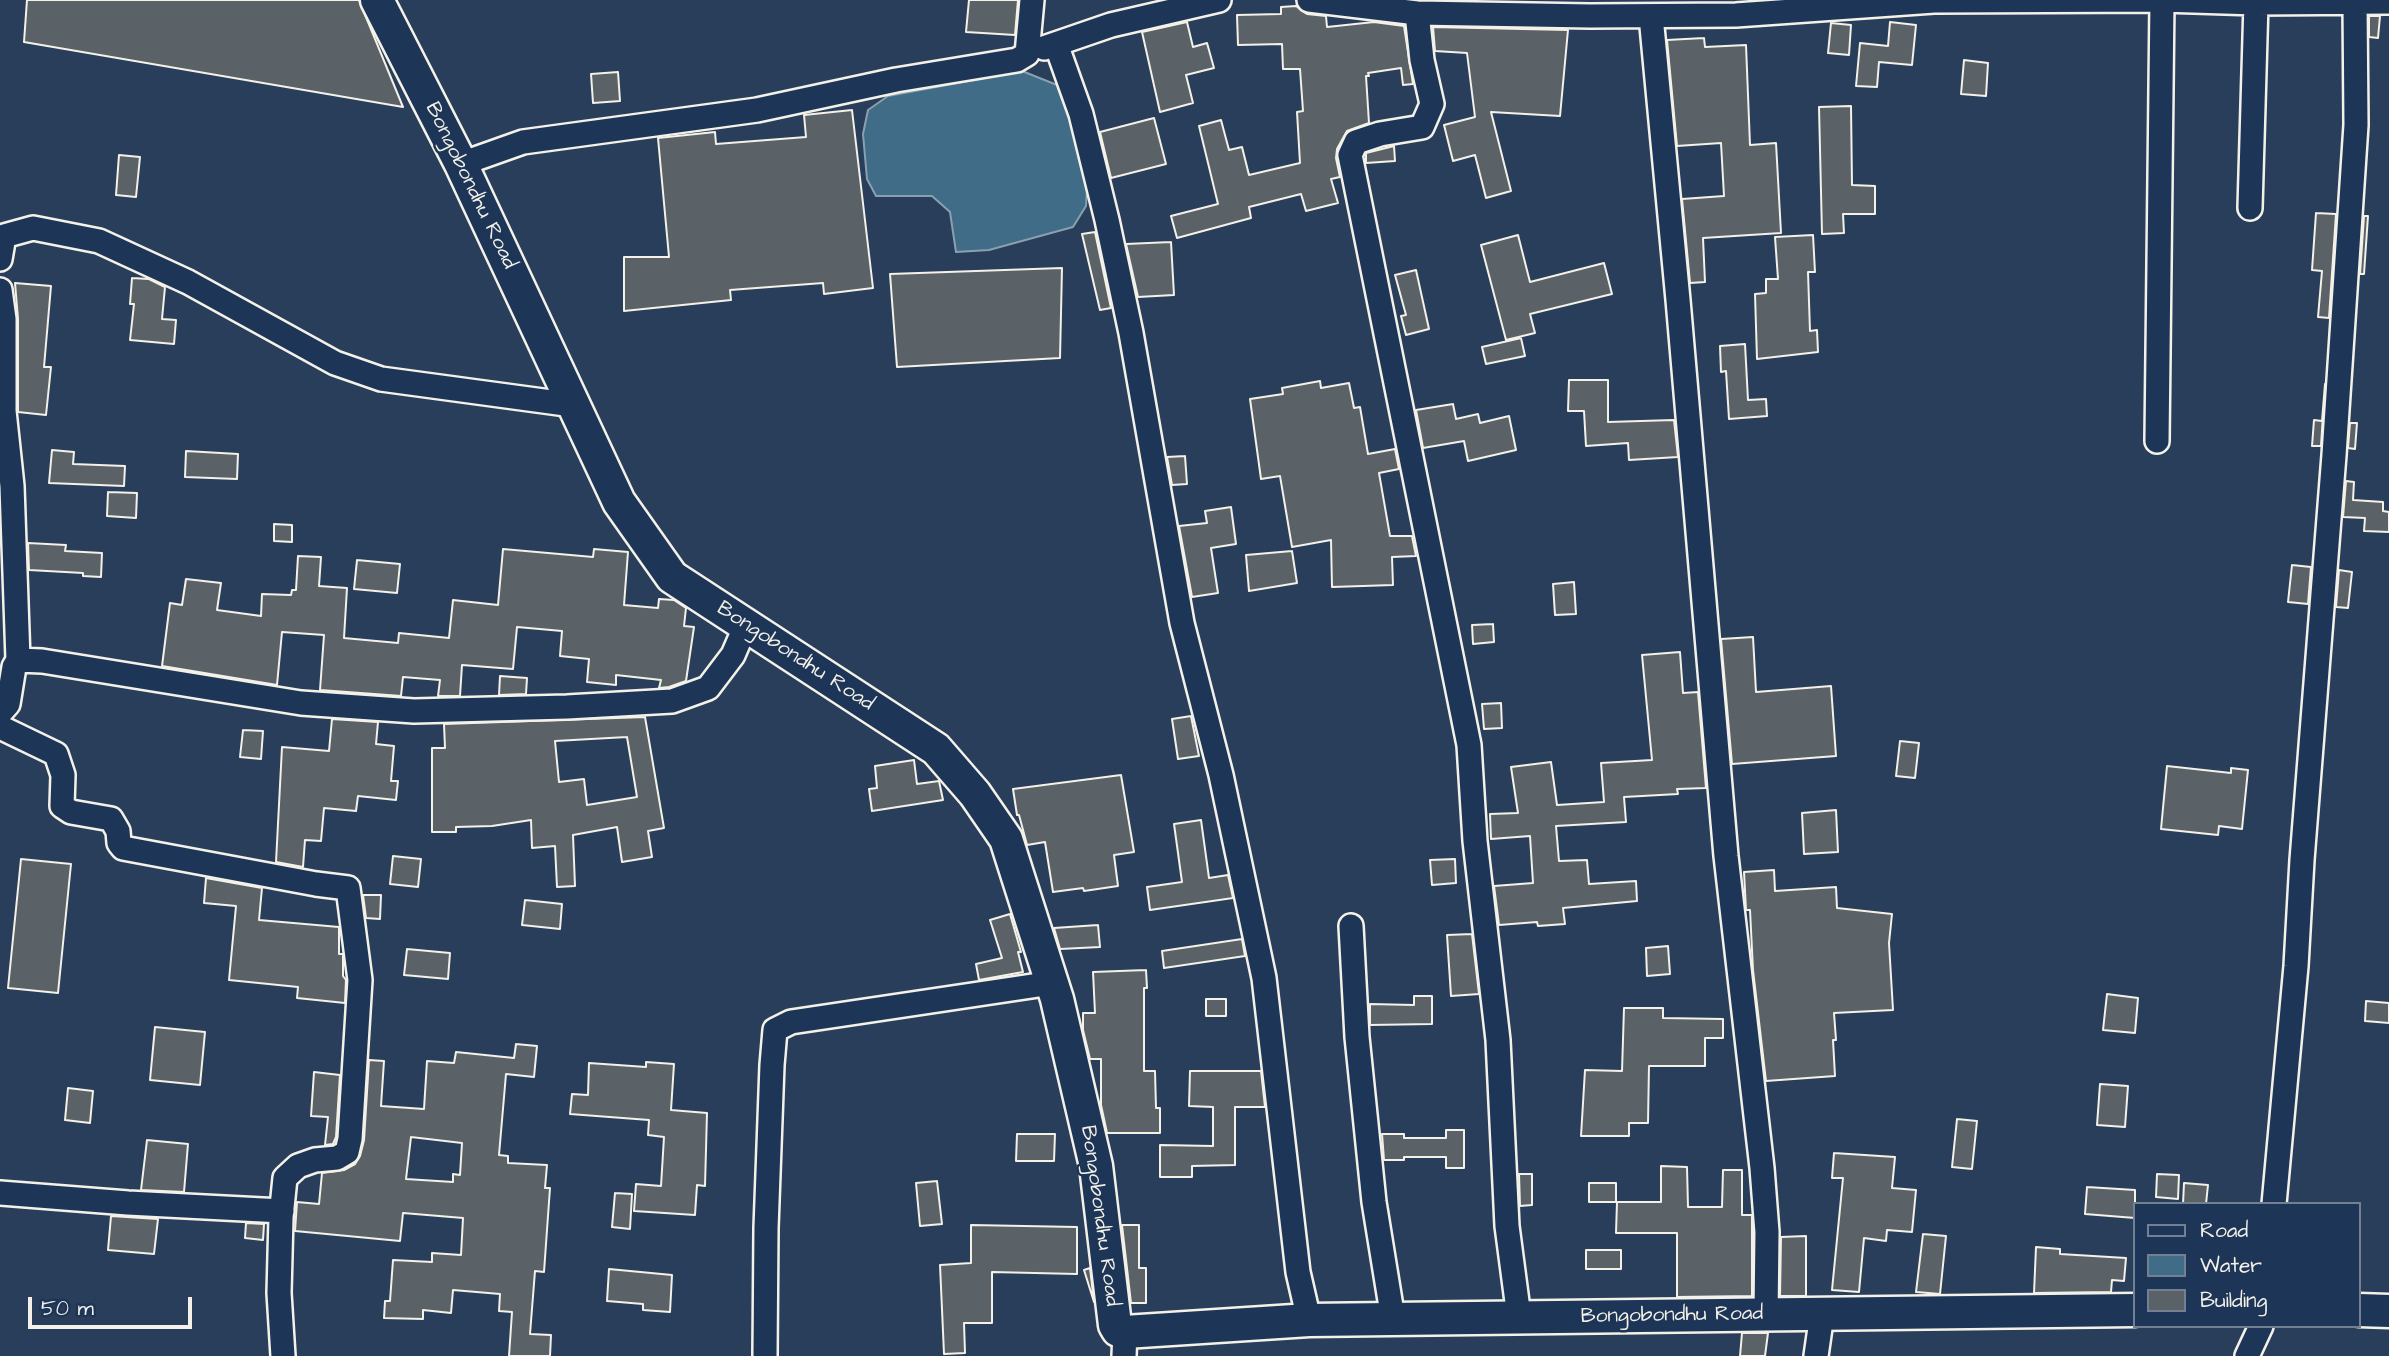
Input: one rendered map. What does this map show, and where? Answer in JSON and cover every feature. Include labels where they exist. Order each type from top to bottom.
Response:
[{"type":"street","name":"Bongobondhu Road","points":[[377,0],[461,164],[619,502],[672,577],[936,749],[975,794],[1006,839],[1052,982],[1096,1166],[1115,1325],[1125,1344],[1309,1320],[2134,1310]]},
{"type":"street","points":[[1027,54],[1032,0]]},
{"type":"street","points":[[461,164],[523,142],[757,110],[896,80],[1017,60],[1027,54],[1111,25],[1219,0]]},
{"type":"street","points":[[1308,0],[1417,13],[1651,16],[1736,15],[1934,1],[2389,2]]},
{"type":"street","points":[[2157,441],[2162,0]]},
{"type":"street","points":[[2250,208],[2256,3]]},
{"type":"street","points":[[2274,1202],[2296,966],[2334,455],[2356,125],[2355,3]]},
{"type":"street","points":[[1417,13],[1422,60],[1432,104],[1422,127],[1380,134],[1356,142],[1350,155],[1469,745],[1475,841],[1498,1041],[1507,1226],[1519,1317]]},
{"type":"street","points":[[1651,16],[1726,856],[1762,1168],[1767,1232],[1766,1316]]},
{"type":"street","points":[[1056,44],[1080,114],[1107,220],[1131,333],[1182,624],[1221,775],[1264,978],[1298,1272],[1309,1320]]},
{"type":"street","points":[[0,259],[4,236],[33,228],[99,241],[188,282],[335,363],[381,379],[573,404]]},
{"type":"street","points":[[0,290],[4,319],[4,411],[12,486],[18,660],[14,667],[8,704],[0,713]]},
{"type":"street","points":[[18,660],[42,661],[301,703],[414,710],[568,707],[672,701],[708,688],[733,655],[746,625]]},
{"type":"street","points":[[0,727],[56,754],[63,775],[62,806],[71,812],[111,819],[118,831],[118,843],[123,848],[348,888],[359,981],[353,1102],[347,1152],[337,1158],[315,1160],[298,1166],[285,1178],[279,1293],[283,1356]]},
{"type":"street","points":[[1351,926],[1357,1037],[1374,1202],[1393,1319]]},
{"type":"street","points":[[765,1356],[765,1228],[775,1030],[791,1022],[1052,982]]},
{"type":"street","points":[[0,1193],[282,1211]]},
{"type":"street","points":[[2361,1310],[2389,1311]]},
{"type":"street","points":[[1816,1356],[1822,1314]]},
{"type":"street","points":[[2246,1356],[2261,1328]]},
{"type":"water","points":[[1022,71],[1057,85],[1078,142],[1087,190],[1086,206],[1073,227],[989,250],[956,252],[950,212],[932,196],[876,196],[867,179],[863,134],[868,110],[888,96]]},
{"type":"building","points":[[27,0],[359,0],[403,107],[24,42]]},
{"type":"building","points":[[969,0],[1018,0],[1015,35],[966,32]]},
{"type":"building","points":[[1296,6],[1307,14],[1326,16],[1327,27],[1374,22],[1404,26],[1413,84],[1403,85],[1401,68],[1368,73],[1369,76],[1366,76],[1369,123],[1347,131],[1337,149],[1340,177],[1331,179],[1338,203],[1306,211],[1301,194],[1249,207],[1251,218],[1177,238],[1171,216],[1218,204],[1199,126],[1221,120],[1229,150],[1242,147],[1249,175],[1300,163],[1297,112],[1303,111],[1300,69],[1283,69],[1282,44],[1238,45],[1237,15],[1281,14],[1281,7]]},
{"type":"building","points":[[2369,16],[2380,16],[2378,38],[2369,37]]},
{"type":"building","points":[[1187,22],[1193,47],[1207,43],[1214,68],[1186,75],[1193,103],[1160,112],[1142,32]]},
{"type":"building","points":[[1890,22],[1916,25],[1912,65],[1879,62],[1877,87],[1856,86],[1860,43],[1888,46]]},
{"type":"building","points":[[1831,23],[1851,25],[1849,55],[1828,53]]},
{"type":"building","points":[[1433,27],[1568,30],[1560,116],[1491,112],[1511,191],[1486,198],[1475,155],[1453,161],[1444,125],[1475,117],[1467,53],[1435,51]]},
{"type":"building","points":[[1704,38],[1705,47],[1746,45],[1750,145],[1776,143],[1781,233],[1703,238],[1705,282],[1690,283],[1682,199],[1724,196],[1721,143],[1677,146],[1667,40]]},
{"type":"building","points":[[1964,60],[1988,63],[1986,96],[1961,94]]},
{"type":"building","points":[[618,72],[620,101],[593,103],[591,74]]},
{"type":"building","points":[[1851,106],[1852,185],[1875,186],[1875,214],[1843,214],[1844,233],[1822,234],[1819,107]]},
{"type":"building","points":[[852,110],[873,288],[824,294],[823,283],[730,290],[731,300],[624,311],[624,257],[669,257],[658,138],[715,132],[716,144],[806,137],[804,115]]},
{"type":"building","points":[[1154,118],[1166,164],[1111,178],[1100,132]]},
{"type":"building","points":[[1394,146],[1395,161],[1366,163],[1366,153]]},
{"type":"building","points":[[119,155],[140,157],[136,197],[116,195]]},
{"type":"building","points":[[2316,213],[2336,214],[2329,318],[2318,317],[2322,271],[2312,270]]},
{"type":"building","points":[[2364,216],[2368,216],[2364,274],[2360,274]]},
{"type":"building","points":[[1095,232],[1111,308],[1100,310],[1082,234]]},
{"type":"building","points":[[1518,235],[1530,282],[1604,263],[1612,294],[1530,314],[1535,333],[1506,340],[1481,245]]},
{"type":"building","points":[[1813,235],[1815,272],[1808,272],[1810,331],[1817,330],[1818,352],[1757,359],[1755,294],[1766,293],[1766,279],[1778,279],[1775,237]]},
{"type":"building","points":[[1171,242],[1174,295],[1138,297],[1126,244]]},
{"type":"building","points":[[1062,268],[1060,358],[897,367],[890,274]]},
{"type":"building","points":[[1416,270],[1429,329],[1406,335],[1401,316],[1406,315],[1395,275]]},
{"type":"building","points":[[132,278],[149,279],[165,287],[162,319],[176,320],[174,344],[130,340],[134,304],[130,304]]},
{"type":"building","points":[[15,283],[51,286],[44,367],[51,367],[46,415],[18,412],[18,319]]},
{"type":"building","points":[[1521,338],[1525,356],[1486,364],[1482,347]]},
{"type":"building","points":[[1745,344],[1748,400],[1766,399],[1767,416],[1729,419],[1726,371],[1721,372],[1720,346]]},
{"type":"building","points":[[1569,380],[1608,380],[1608,422],[1674,420],[1678,457],[1629,460],[1628,443],[1586,446],[1584,411],[1568,411]]},
{"type":"building","points":[[1320,381],[1321,388],[1349,383],[1354,408],[1360,407],[1368,454],[1395,449],[1399,469],[1379,473],[1390,536],[1412,536],[1416,556],[1392,557],[1393,585],[1332,587],[1331,540],[1292,547],[1280,476],[1261,479],[1250,399],[1283,394],[1282,388]]},
{"type":"building","points":[[2325,384],[2321,446],[2312,446],[2314,420],[2322,421]]},
{"type":"building","points":[[1453,404],[1456,419],[1478,414],[1480,423],[1509,416],[1516,450],[1468,461],[1464,441],[1423,448],[1416,410]]},
{"type":"building","points":[[2350,423],[2357,423],[2355,449],[2348,448]]},
{"type":"building","points":[[52,450],[74,452],[73,464],[125,466],[124,486],[49,483]]},
{"type":"building","points":[[186,451],[238,454],[237,479],[185,477]]},
{"type":"building","points":[[1185,456],[1187,484],[1172,485],[1167,457]]},
{"type":"building","points":[[2346,481],[2354,482],[2353,500],[2383,502],[2383,511],[2389,512],[2389,532],[2364,531],[2365,518],[2343,517]]},
{"type":"building","points":[[108,492],[137,493],[136,518],[107,516]]},
{"type":"building","points":[[1231,507],[1236,544],[1211,548],[1218,593],[1192,597],[1179,526],[1207,523],[1205,511]]},
{"type":"building","points":[[274,524],[292,525],[292,542],[274,541]]},
{"type":"building","points":[[28,543],[66,545],[65,551],[102,553],[101,577],[83,576],[83,573],[29,570]]},
{"type":"building","points":[[503,549],[593,557],[594,549],[628,552],[624,605],[658,608],[659,599],[674,600],[686,608],[684,626],[694,627],[686,681],[659,688],[661,680],[616,675],[616,685],[587,682],[589,659],[560,656],[562,631],[517,627],[513,669],[462,665],[460,696],[438,696],[440,680],[403,677],[401,696],[320,690],[324,635],[282,632],[277,685],[162,666],[170,603],[182,605],[186,579],[221,583],[217,610],[261,616],[262,594],[291,595],[292,590],[296,590],[298,556],[321,557],[319,586],[347,588],[344,638],[398,643],[399,633],[449,638],[453,600],[498,605]]},
{"type":"building","points":[[1292,551],[1297,583],[1249,591],[1246,555]]},
{"type":"building","points":[[357,560],[400,564],[397,593],[354,589]]},
{"type":"building","points":[[2292,565],[2311,567],[2308,604],[2288,602]]},
{"type":"building","points":[[2339,570],[2352,572],[2348,608],[2336,607]]},
{"type":"building","points":[[1574,582],[1576,614],[1555,615],[1553,584]]},
{"type":"building","points":[[1493,624],[1494,642],[1473,644],[1472,625]]},
{"type":"building","points":[[1753,637],[1756,692],[1831,686],[1836,756],[1732,764],[1721,639]]},
{"type":"building","points":[[1680,652],[1683,693],[1698,692],[1706,788],[1677,789],[1678,794],[1624,797],[1626,822],[1556,826],[1559,861],[1587,860],[1589,884],[1636,881],[1637,901],[1563,908],[1565,924],[1538,926],[1537,922],[1499,925],[1494,886],[1533,883],[1530,836],[1491,839],[1490,814],[1518,813],[1511,767],[1551,762],[1557,805],[1604,802],[1601,763],[1652,760],[1642,655]]},
{"type":"building","points":[[500,676],[527,678],[526,694],[499,695]]},
{"type":"building","points":[[1501,703],[1502,728],[1484,729],[1482,704]]},
{"type":"building","points":[[1191,716],[1199,756],[1178,759],[1172,719]]},
{"type":"building","points":[[645,717],[664,828],[648,831],[652,857],[622,862],[617,827],[573,835],[575,886],[557,887],[555,846],[532,848],[531,820],[492,826],[456,827],[456,832],[432,832],[432,748],[445,748],[444,724]],"holes":[[[627,737],[637,797],[587,805],[584,779],[559,782],[555,741]]]},
{"type":"building","points":[[332,719],[378,722],[376,744],[394,746],[391,781],[398,781],[396,800],[358,796],[356,811],[324,808],[321,841],[305,840],[303,867],[276,862],[282,747],[329,751]]},
{"type":"building","points":[[243,730],[263,731],[261,759],[240,757]]},
{"type":"building","points":[[1900,741],[1919,743],[1915,778],[1896,776]]},
{"type":"building","points":[[914,760],[917,784],[939,781],[943,800],[872,811],[869,789],[877,788],[875,766]]},
{"type":"building","points":[[2167,766],[2231,773],[2231,768],[2248,770],[2242,829],[2219,826],[2218,835],[2161,829]]},
{"type":"building","points":[[1121,775],[1134,852],[1114,855],[1118,886],[1053,892],[1045,842],[1027,845],[1017,815],[1013,789]]},
{"type":"building","points":[[1836,810],[1838,852],[1804,854],[1802,813]]},
{"type":"building","points":[[1201,820],[1209,878],[1228,875],[1233,898],[1150,910],[1147,887],[1182,882],[1174,824]]},
{"type":"building","points":[[393,856],[421,859],[418,887],[390,884]]},
{"type":"building","points":[[21,859],[71,864],[58,993],[8,988]]},
{"type":"building","points":[[1455,859],[1456,883],[1432,885],[1430,860]]},
{"type":"building","points":[[1774,870],[1775,891],[1836,887],[1837,908],[1892,914],[1889,943],[1893,1010],[1834,1013],[1835,1076],[1766,1081],[1744,872]]},
{"type":"building","points":[[206,878],[262,888],[259,920],[339,927],[339,954],[343,954],[343,976],[346,980],[345,1003],[297,998],[298,987],[229,980],[236,906],[204,903]]},
{"type":"building","points":[[363,895],[381,895],[380,919],[366,918]]},
{"type":"building","points":[[525,900],[562,904],[560,929],[522,925]]},
{"type":"building","points":[[1010,914],[1021,952],[1018,952],[1023,972],[979,980],[976,964],[1002,958],[990,920]]},
{"type":"building","points":[[1098,925],[1100,947],[1060,949],[1054,928]]},
{"type":"building","points":[[1472,934],[1479,994],[1451,996],[1447,935]]},
{"type":"building","points":[[1242,939],[1245,956],[1164,968],[1162,951]]},
{"type":"building","points":[[1668,946],[1670,974],[1647,976],[1646,948]]},
{"type":"building","points":[[407,949],[450,953],[448,979],[404,975]]},
{"type":"building","points":[[1146,970],[1144,1071],[1155,1071],[1160,1133],[1107,1133],[1101,1105],[1101,1059],[1090,1059],[1083,1030],[1083,1013],[1095,1013],[1093,972]]},
{"type":"building","points":[[2107,994],[2138,998],[2135,1033],[2103,1030]]},
{"type":"building","points":[[1414,996],[1432,996],[1432,1024],[1370,1025],[1370,1004],[1414,1005]]},
{"type":"building","points":[[1206,999],[1226,999],[1226,1016],[1206,1016]]},
{"type":"building","points":[[2366,1001],[2389,1003],[2389,1023],[2365,1021]]},
{"type":"building","points":[[1624,1008],[1663,1008],[1663,1018],[1723,1019],[1723,1038],[1705,1038],[1705,1066],[1649,1066],[1648,1123],[1629,1123],[1629,1136],[1581,1136],[1585,1070],[1622,1071]]},
{"type":"building","points":[[155,1027],[205,1032],[200,1085],[150,1080]]},
{"type":"building","points":[[516,1044],[537,1046],[534,1077],[506,1074],[499,1155],[508,1156],[508,1163],[547,1165],[545,1188],[550,1188],[544,1272],[535,1271],[530,1334],[551,1335],[550,1356],[509,1356],[512,1312],[499,1311],[500,1294],[453,1290],[451,1313],[423,1310],[423,1319],[384,1318],[385,1301],[390,1301],[393,1260],[432,1262],[432,1253],[461,1255],[463,1218],[403,1213],[400,1241],[295,1231],[297,1202],[319,1204],[322,1173],[344,1170],[355,1164],[360,1156],[364,1140],[369,1060],[384,1061],[381,1106],[424,1109],[427,1061],[454,1063],[456,1052],[514,1058]],"holes":[[[411,1137],[462,1143],[460,1175],[453,1174],[453,1182],[406,1179]]]},
{"type":"building","points":[[646,1062],[674,1064],[671,1110],[707,1113],[705,1186],[697,1185],[695,1215],[634,1211],[636,1184],[661,1186],[664,1137],[648,1135],[649,1120],[570,1114],[572,1094],[588,1095],[589,1063],[646,1067]]},
{"type":"building","points":[[1190,1071],[1261,1071],[1265,1107],[1235,1107],[1235,1165],[1192,1166],[1192,1177],[1160,1177],[1160,1145],[1213,1146],[1213,1107],[1189,1106]]},
{"type":"building","points":[[314,1072],[340,1075],[336,1137],[333,1144],[325,1145],[328,1117],[311,1116]]},
{"type":"building","points":[[2100,1084],[2128,1086],[2125,1127],[2097,1125]]},
{"type":"building","points":[[68,1088],[93,1091],[90,1123],[65,1120]]},
{"type":"building","points":[[1957,1119],[1977,1121],[1972,1169],[1952,1167]]},
{"type":"building","points":[[1446,1130],[1464,1130],[1464,1168],[1446,1168],[1446,1157],[1384,1160],[1382,1134],[1404,1134],[1404,1138],[1446,1138]]},
{"type":"building","points":[[1017,1134],[1055,1134],[1054,1161],[1016,1161]]},
{"type":"building","points":[[147,1140],[188,1144],[184,1192],[141,1190]]},
{"type":"building","points":[[1834,1153],[1895,1157],[1892,1188],[1916,1190],[1912,1232],[1887,1230],[1886,1241],[1864,1238],[1859,1292],[1832,1290],[1843,1178],[1832,1178]]},
{"type":"building","points":[[1661,1166],[1687,1167],[1688,1207],[1722,1207],[1723,1170],[1742,1170],[1742,1215],[1752,1215],[1752,1296],[1677,1297],[1677,1233],[1616,1233],[1617,1202],[1661,1202]]},
{"type":"building","points":[[1519,1174],[1532,1174],[1532,1205],[1520,1206]]},
{"type":"building","points":[[2157,1174],[2179,1175],[2178,1199],[2156,1197]]},
{"type":"building","points":[[937,1181],[942,1224],[920,1226],[916,1183]]},
{"type":"building","points":[[1589,1183],[1616,1183],[1616,1202],[1589,1202]]},
{"type":"building","points":[[2184,1183],[2208,1185],[2206,1202],[2183,1202]]},
{"type":"building","points":[[2087,1187],[2135,1190],[2134,1218],[2085,1214]]},
{"type":"building","points":[[615,1193],[632,1194],[630,1229],[612,1227]]},
{"type":"building","points":[[111,1216],[158,1219],[154,1254],[108,1250]]},
{"type":"building","points":[[246,1223],[264,1224],[263,1240],[245,1238]]},
{"type":"building","points":[[971,1225],[1077,1227],[1077,1274],[992,1272],[992,1323],[964,1323],[965,1353],[944,1354],[940,1265],[971,1263]]},
{"type":"building","points":[[1122,1225],[1139,1225],[1139,1268],[1146,1268],[1146,1303],[1131,1303]]},
{"type":"building","points":[[1923,1234],[1946,1236],[1940,1294],[1916,1292]]},
{"type":"building","points":[[1806,1236],[1806,1296],[1780,1296],[1781,1237]]},
{"type":"building","points":[[2036,1247],[2060,1249],[2060,1254],[2126,1258],[2124,1281],[2112,1280],[2111,1292],[2034,1293]]},
{"type":"building","points":[[1586,1250],[1621,1250],[1621,1269],[1586,1269]]},
{"type":"building","points":[[1090,1268],[1094,1302],[1084,1270]]},
{"type":"building","points":[[609,1269],[672,1275],[670,1312],[643,1310],[643,1304],[607,1301]]},
{"type":"building","points":[[1742,1333],[1768,1333],[1765,1356],[1740,1356]]}]
